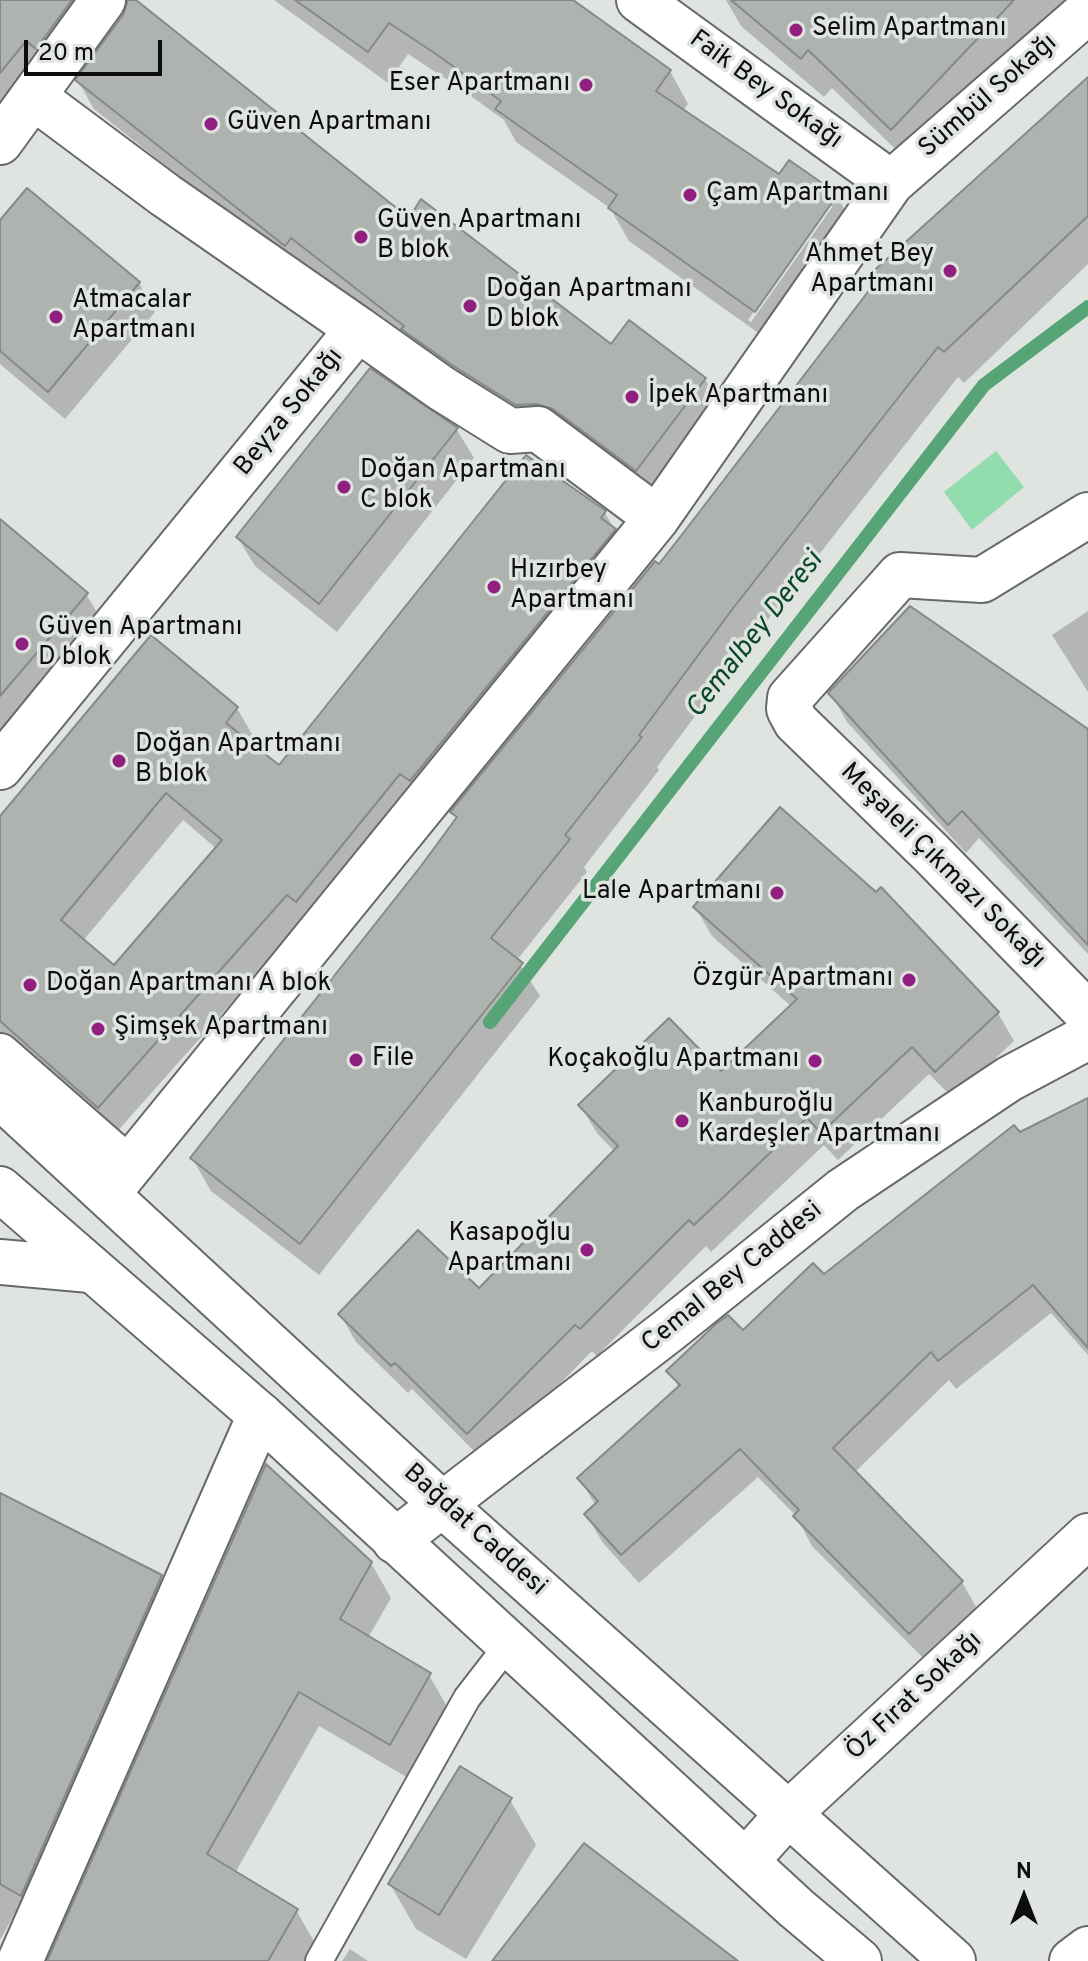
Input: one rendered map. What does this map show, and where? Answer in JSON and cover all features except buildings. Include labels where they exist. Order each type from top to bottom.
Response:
[{"type":"street","points":[[0,142],[35,98],[103,0]]},
{"type":"street","name":"Faik Bey Sokağı","points":[[639,0],[891,183]]},
{"type":"street","name":"Sümbül Sokağı","points":[[118,1179],[657,518],[891,183],[1088,11]]},
{"type":"street","name":"Beyza Sokağı","points":[[0,767],[358,329],[165,195],[35,98]]},
{"type":"street","points":[[358,329],[510,431],[538,429],[657,518]]},
{"type":"street","name":"Meşaleli Çıkmazı Sokağı","points":[[1088,515],[982,580],[900,575],[790,698],[789,709],[796,722],[932,854],[1088,1014]]},
{"type":"street","name":"Cemal Bey Caddesi","points":[[395,1541],[843,1190],[1009,1079],[1088,1037]]},
{"type":"street","name":"Bağdat Caddesi","points":[[0,1054],[118,1179],[443,1505],[953,1961]]},
{"type":"street","name":"Bağdat Caddesi","points":[[0,1096],[118,1179]]},
{"type":"street","points":[[0,1189],[260,1415],[508,1645],[859,1961]]},
{"type":"street","points":[[0,1262],[90,1270]]},
{"type":"street","points":[[20,1961],[260,1415]]},
{"type":"street","name":"Öz Fırat Sokağı","points":[[746,1861],[789,1813],[1088,1536]]},
{"type":"street","points":[[1072,1961],[1088,1949]]},
{"type":"lane","points":[[319,1961],[467,1698],[508,1645]]},
{"type":"green space","points":[[996,451],[1024,487],[972,530],[944,492]]},
{"type":"waterway","name":"Cemalbey Deresi","points":[[490,1022],[984,385],[1088,307]]},
{"type":"place","name":"Selim Apartmanı","points":[[796,30]]},
{"type":"place","name":"Eser Apartmanı","points":[[586,85]]},
{"type":"place","name":"Güven Apartmanı","points":[[211,124]]},
{"type":"place","name":"Çam Apartmanı","points":[[690,195]]},
{"type":"place","name":"Güven Apartmanı B blok","points":[[361,237]]},
{"type":"place","name":"Ahmet Bey Apartmanı","points":[[950,271]]},
{"type":"place","name":"Doğan Apartmanı D blok","points":[[470,306]]},
{"type":"place","name":"Atmacalar Apartmanı","points":[[56,317]]},
{"type":"place","name":"İpek Apartmanı","points":[[632,397]]},
{"type":"place","name":"Doğan Apartmanı C blok","points":[[344,487]]},
{"type":"place","name":"Hızırbey Apartmanı","points":[[494,587]]},
{"type":"place","name":"Güven Apartmanı D blok","points":[[22,644]]},
{"type":"place","name":"Doğan Apartmanı B blok","points":[[119,761]]},
{"type":"place","name":"Lale Apartmanı","points":[[777,893]]},
{"type":"place","name":"Özgür Apartmanı","points":[[909,980]]},
{"type":"place","name":"Doğan Apartmanı A blok","points":[[30,985]]},
{"type":"place","name":"Şimşek Apartmanı","points":[[98,1029]]},
{"type":"place","name":"File","points":[[356,1060]]},
{"type":"place","name":"Koçakoğlu Apartmanı","points":[[815,1061]]},
{"type":"place","name":"Kanburoğlu Kardeşler Apartmanı","points":[[682,1121]]},
{"type":"place","name":"Kasapoğlu Apartmanı","points":[[587,1250]]}]
